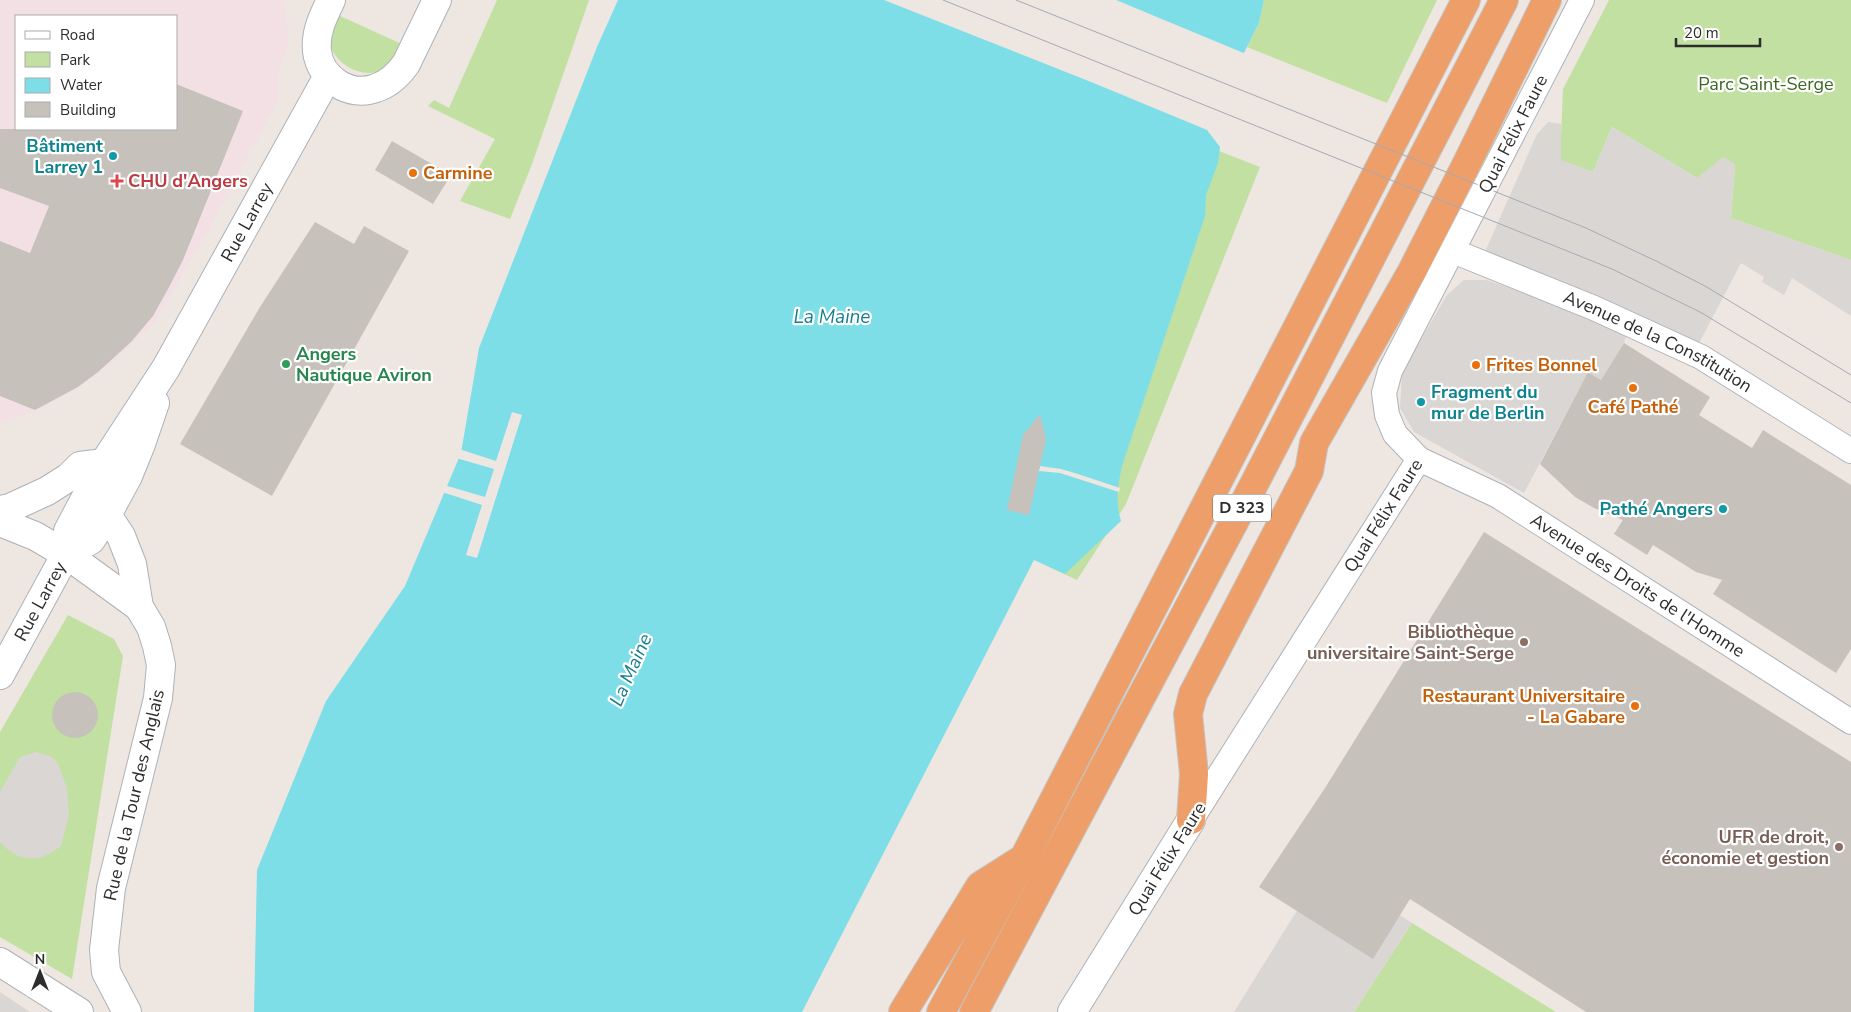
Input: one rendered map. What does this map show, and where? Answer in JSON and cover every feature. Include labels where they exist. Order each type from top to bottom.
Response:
[{"type":"highway","name":"D 323","points":[[941,1012],[1024,858],[1466,0]]},
{"type":"highway","name":"D 323","points":[[974,1012],[1251,490],[1504,0]]},
{"type":"highway","points":[[1191,820],[1194,774],[1188,714],[1193,694],[1308,471],[1314,443],[1411,273],[1547,0]]},
{"type":"highway","points":[[1251,490],[1314,443]]},
{"type":"highway","points":[[903,1012],[980,886],[1024,858]]},
{"type":"street","points":[[331,0],[318,28],[317,44],[320,63],[328,76],[344,88],[358,91],[374,89],[399,73],[406,64],[437,0]]},
{"type":"street","name":"Quai Félix Faure","points":[[1072,1012],[1419,459],[1395,434],[1387,416],[1384,393],[1390,371],[1582,0]]},
{"type":"street","name":"Rue Larrey","points":[[0,675],[66,554],[68,531],[104,463],[166,368],[328,76]]},
{"type":"street","name":"Avenue de la Constitution","points":[[1453,250],[1594,308],[1701,357],[1851,452]]},
{"type":"street","name":"Rue Larrey","points":[[66,554],[91,540],[128,476],[141,444],[166,368]]},
{"type":"street","name":"Avenue des Droits de l'Homme","points":[[1419,459],[1498,496],[1851,722]]},
{"type":"street","points":[[0,510],[10,508],[47,491],[69,477],[80,466],[104,463]]},
{"type":"street","points":[[107,515],[121,536],[132,564],[139,607]]},
{"type":"street","name":"Rue de la Tour des Anglais","points":[[0,522],[35,536],[66,554],[139,607],[151,627],[157,646],[161,665],[158,698],[109,900],[104,950],[106,972],[127,1012]]},
{"type":"street","points":[[0,962],[79,1012]]},
{"type":"shaded area","name":"CHU d'Angers","points":[[0,0],[284,0],[289,43],[278,72],[277,102],[207,233],[154,323],[106,368],[44,407],[0,424]]},
{"type":"shaded area","points":[[1548,122],[1561,124],[1561,160],[1593,172],[1612,127],[1697,178],[1723,157],[1735,164],[1731,218],[1851,260],[1851,316],[1792,278],[1784,295],[1762,282],[1764,277],[1741,263],[1697,347],[1484,254],[1537,134]]},
{"type":"shaded area","points":[[1464,280],[1486,280],[1559,305],[1626,335],[1624,343],[1601,380],[1588,372],[1524,493],[1414,432],[1400,408],[1402,372],[1447,295]]},
{"type":"shaded area","points":[[36,752],[50,756],[57,762],[67,787],[69,815],[61,846],[40,858],[28,858],[18,856],[0,842],[0,792],[20,757]]},
{"type":"shaded area","points":[[1314,859],[1412,923],[1354,1012],[1234,1012],[1311,888]]},
{"type":"shaded area","points":[[0,992],[30,1012],[0,1012]]},
{"type":"green space","points":[[497,0],[589,0],[532,164],[510,219],[460,201],[495,139],[428,106],[434,100],[449,108]]},
{"type":"green space","points":[[1264,0],[1437,0],[1387,103],[1247,47],[1259,23]]},
{"type":"green space","name":"Parc Saint-Serge","points":[[1609,0],[1851,0],[1851,260],[1731,218],[1735,164],[1697,178],[1612,127],[1593,172],[1560,160],[1563,89]]},
{"type":"green space","points":[[338,15],[406,46],[391,65],[383,70],[374,73],[364,73],[355,70],[339,60],[330,44],[330,20]]},
{"type":"green space","points":[[1155,126],[1260,167],[1126,504],[1077,580],[1045,565],[1113,440]]},
{"type":"green space","points":[[68,615],[114,639],[123,656],[72,979],[0,937],[0,732]]},
{"type":"green space","points":[[1412,923],[1556,1012],[1354,1012]]},
{"type":"water","name":"La Maine","points":[[618,0],[1264,0],[1259,23],[1208,124],[1207,130],[1220,147],[1218,163],[1206,195],[1205,216],[1122,466],[1118,486],[1121,521],[1065,574],[1034,560],[802,1012],[254,1012],[257,870],[326,701],[405,586],[461,453],[479,348],[597,47]]},
{"type":"pier","points":[[884,0],[1116,0],[1246,54],[1210,125],[1209,129],[1212,132]]},
{"type":"pier","points":[[512,412],[522,415],[477,558],[466,555],[482,505],[442,492],[444,485],[485,497],[494,469],[456,458],[459,449],[496,461]]},
{"type":"pier","points":[[1040,466],[1078,474],[1120,488],[1119,492],[1060,473],[1039,471]]},
{"type":"building","name":"CHU d'Angers","points":[[178,85],[243,111],[183,260],[153,316],[131,342],[98,372],[78,387],[35,410],[0,396],[0,241],[30,253],[49,206],[0,188],[0,129],[178,130]]},
{"type":"building","name":"Carmine","points":[[392,141],[451,175],[433,204],[375,170]]},
{"type":"building","name":"Angers Nautique Aviron","points":[[315,222],[354,244],[364,226],[409,251],[272,496],[180,444],[260,307]]},
{"type":"building","name":"Pathé Angers","points":[[1624,343],[1710,397],[1699,415],[1752,448],[1763,430],[1851,485],[1851,649],[1836,673],[1713,594],[1722,580],[1696,572],[1653,545],[1647,555],[1614,534],[1623,520],[1594,508],[1575,497],[1540,464],[1588,372],[1601,380]]},
{"type":"building","points":[[1040,414],[1046,439],[1029,515],[1007,510],[1023,435]]},
{"type":"building","points":[[1484,532],[1851,762],[1851,1012],[1586,1012],[1410,899],[1373,959],[1259,887],[1325,788]]},
{"type":"building","points":[[70,692],[80,692],[94,702],[98,715],[94,728],[88,734],[80,738],[70,738],[56,728],[52,720],[52,710],[62,696]]},
{"type":"tram line","points":[[943,0],[1612,269],[1700,312],[1851,403]]},
{"type":"tram line","points":[[1016,0],[1586,228],[1705,286],[1851,375]]},
{"type":"place","name":"Bâtiment Larrey 1","points":[[113,156]]},
{"type":"place","name":"Carmine","points":[[413,173]]},
{"type":"place","name":"CHU d'Angers","points":[[117,181]]},
{"type":"place","name":"Angers Nautique Aviron","points":[[286,364]]},
{"type":"place","name":"Frites Bonnel","points":[[1476,365]]},
{"type":"place","name":"Café Pathé","points":[[1633,388]]},
{"type":"place","name":"Fragment du mur de Berlin","points":[[1421,402]]},
{"type":"place","name":"Pathé Angers","points":[[1723,509]]},
{"type":"place","name":"Bibliothèque universitaire Saint-Serge","points":[[1524,642]]},
{"type":"place","name":"Restaurant Universitaire - La Gabare","points":[[1635,706]]},
{"type":"place","name":"UFR de droit, économie et gestion","points":[[1839,847]]}]
